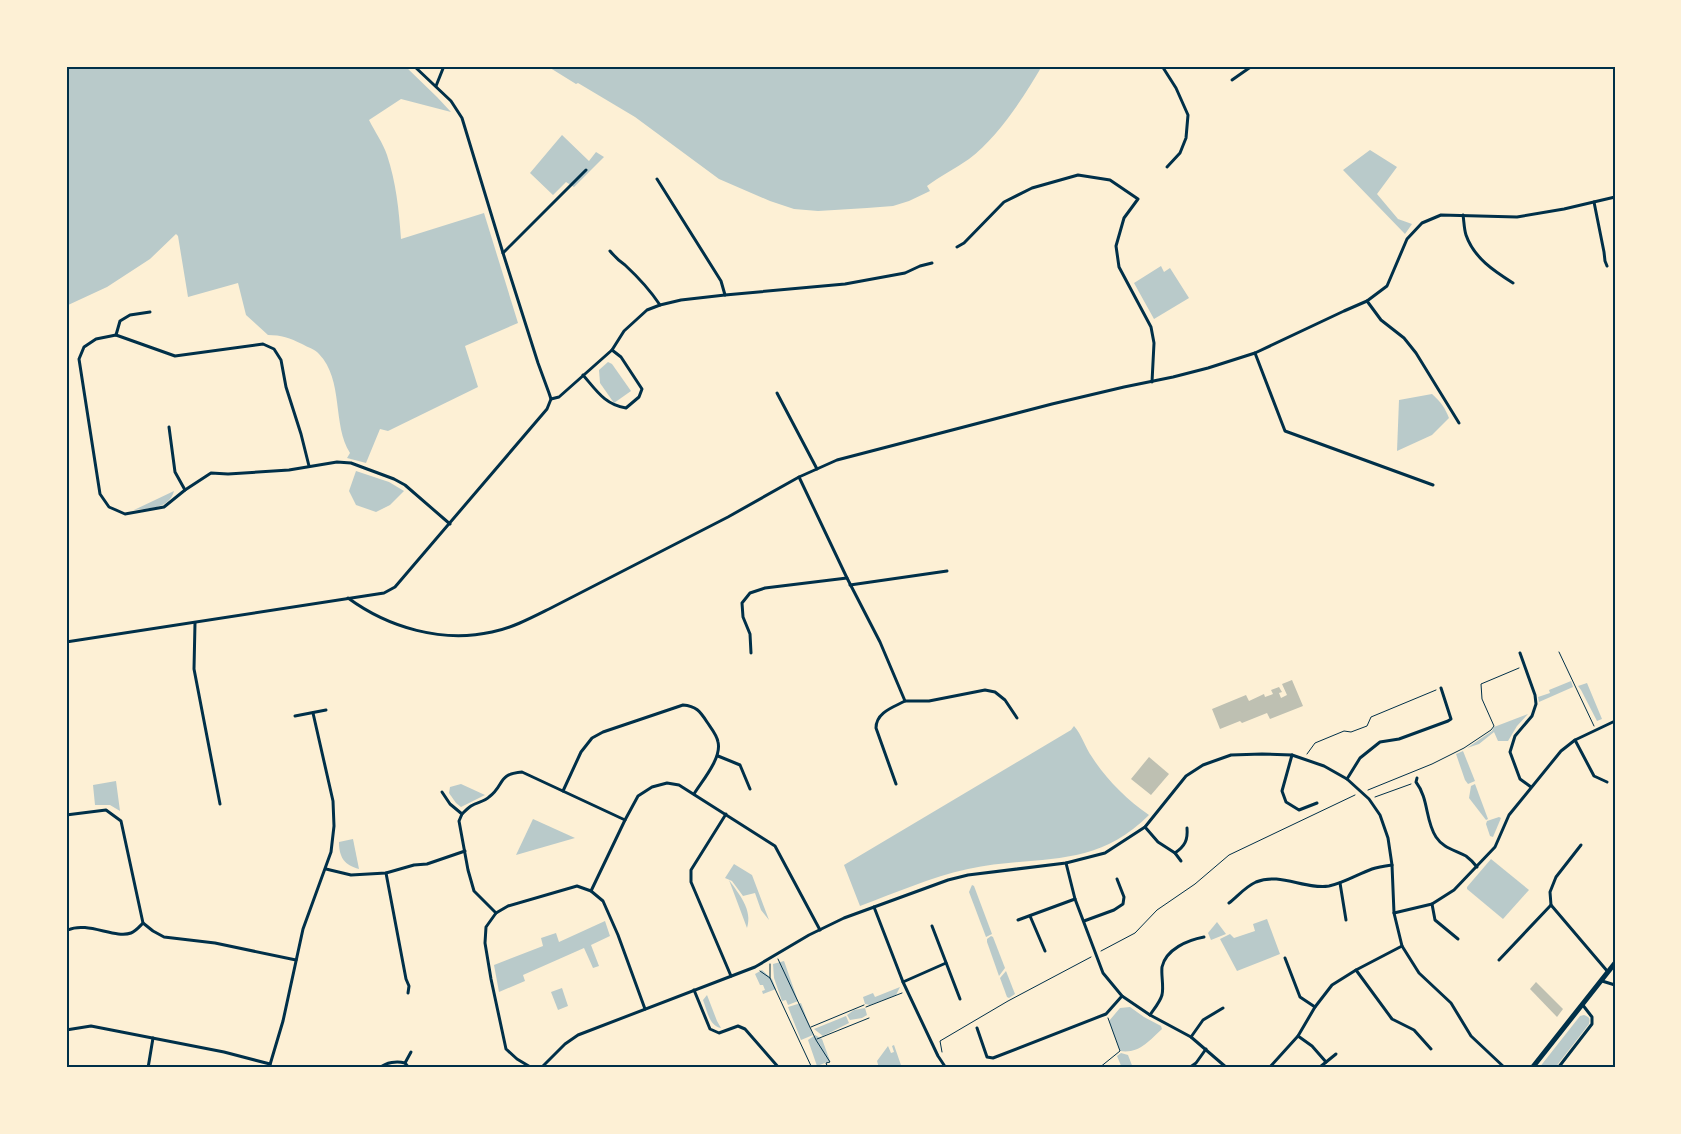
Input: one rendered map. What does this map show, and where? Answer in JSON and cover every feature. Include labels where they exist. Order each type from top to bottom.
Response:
[{"type":"main road","points":[[1532,1068],[1615,963]]},
{"type":"street","points":[[66,642],[384,593],[395,587],[547,409],[551,399],[502,253],[462,118],[451,101],[414,66]]},
{"type":"street","points":[[436,86],[444,66]]},
{"type":"street","points":[[1162,66],[1176,88],[1188,115],[1186,138],[1180,153],[1167,167]]},
{"type":"street","points":[[1232,80],[1252,66]]},
{"type":"street","points":[[502,253],[586,170]]},
{"type":"street","points":[[957,247],[964,243],[1004,202],[1032,188],[1078,175],[1110,180],[1138,199],[1124,218],[1116,246],[1119,267],[1151,327],[1154,343],[1152,382]]},
{"type":"street","points":[[657,179],[721,280],[725,295]]},
{"type":"street","points":[[348,598],[383,619],[413,630],[453,637],[492,632],[524,620],[638,564],[799,478],[837,460],[1124,387],[1208,368],[1255,354],[1344,310],[1367,301],[1387,286],[1407,239],[1422,223],[1441,215],[1517,217],[1564,209],[1615,197]]},
{"type":"street","points":[[1594,202],[1607,266]]},
{"type":"street","points":[[1463,215],[1466,235],[1476,254],[1492,269],[1514,283]]},
{"type":"street","points":[[610,251],[616,259],[624,264],[650,290],[660,305]]},
{"type":"street","points":[[551,399],[559,397],[612,350],[624,332],[647,310],[660,305],[680,300],[845,284],[905,273],[920,266],[932,264]]},
{"type":"street","points":[[1367,301],[1381,320],[1404,338],[1416,353],[1459,423]]},
{"type":"street","points":[[116,335],[120,321],[130,315],[150,312]]},
{"type":"street","points":[[309,466],[286,387],[282,360],[274,349],[263,344],[175,356],[116,335],[96,339],[84,346],[79,360],[100,494],[109,507],[125,514],[164,508],[185,490],[210,473],[228,474],[289,470],[337,462],[351,463],[405,485],[450,524]]},
{"type":"street","points":[[584,375],[604,400],[615,407],[626,408],[639,397],[642,389],[621,357],[612,350]]},
{"type":"street","points":[[1255,354],[1285,430],[1433,485]]},
{"type":"street","points":[[777,394],[817,469]]},
{"type":"street","points":[[169,427],[175,472],[185,490]]},
{"type":"street","points":[[799,478],[850,585],[880,642],[905,701]]},
{"type":"street","points":[[850,585],[947,571]]},
{"type":"street","points":[[751,653],[750,634],[743,617],[742,603],[750,594],[765,588],[847,578]]},
{"type":"street","points":[[195,623],[194,669],[220,804]]},
{"type":"street","points":[[1520,653],[1535,695],[1536,704],[1532,716],[1515,736],[1510,752],[1520,779],[1531,787]]},
{"type":"street","points":[[1346,779],[1360,758],[1380,742],[1399,739],[1448,721],[1451,718],[1441,688]]},
{"type":"street","points":[[896,784],[876,728],[876,721],[880,715],[905,701],[929,701],[985,690],[995,692],[1005,700],[1018,718]]},
{"type":"street","points":[[563,791],[581,752],[592,738],[603,732],[683,705],[693,706],[701,711],[718,740],[718,756],[694,794]]},
{"type":"street","points":[[295,716],[326,710]]},
{"type":"street","points":[[66,1030],[91,1026],[224,1052],[269,1066],[283,1021],[303,929],[331,852],[334,826],[333,801],[313,713]]},
{"type":"street","points":[[1394,913],[1432,904],[1454,890],[1495,847],[1509,815],[1561,750],[1575,740],[1615,721]]},
{"type":"street","points":[[1575,740],[1594,776],[1607,782]]},
{"type":"street","points":[[541,1068],[565,1044],[578,1035],[755,967],[844,918],[948,880],[968,875],[1066,863],[1105,853],[1145,827],[1186,776],[1203,765],[1231,756],[1262,754],[1292,755],[1324,766],[1346,779],[1369,800],[1380,815],[1388,838],[1392,865],[1394,913],[1402,946],[1419,973],[1451,1003],[1471,1036],[1505,1068]]},
{"type":"street","points":[[1292,755],[1282,791],[1286,802],[1300,810],[1317,803]]},
{"type":"street","points":[[718,756],[740,765],[750,789]]},
{"type":"street","points":[[496,913],[474,891],[464,851],[460,821],[462,814],[471,806],[490,797],[503,778],[512,773],[522,772],[625,820]]},
{"type":"street","points":[[1416,780],[1428,806],[1430,821],[1437,837],[1448,848],[1467,857],[1477,867]]},
{"type":"street","points":[[591,891],[638,796],[652,787],[667,783],[679,785],[775,846],[820,930]]},
{"type":"street","points":[[442,792],[450,804],[462,814]]},
{"type":"street","points":[[66,815],[106,810],[121,820],[143,923],[153,931],[164,937],[214,943],[296,960]]},
{"type":"street","points":[[726,814],[691,870],[691,882],[730,976]]},
{"type":"street","points":[[1145,827],[1158,842],[1175,853],[1181,861]]},
{"type":"street","points":[[1175,853],[1182,848],[1188,838],[1187,828]]},
{"type":"street","points":[[1581,845],[1556,877],[1550,892],[1551,905],[1608,972]]},
{"type":"street","points":[[326,869],[351,875],[386,874],[414,865],[427,864],[464,851]]},
{"type":"street","points":[[1066,863],[1075,899],[1103,973],[1122,996],[1150,1015],[1191,1037],[1226,1068]]},
{"type":"street","points":[[1229,903],[1237,898],[1242,891],[1257,882],[1278,879],[1318,887],[1340,883],[1373,868],[1392,865]]},
{"type":"street","points":[[386,874],[409,986],[408,992]]},
{"type":"street","points":[[1084,921],[1114,910],[1123,904],[1124,897],[1117,879]]},
{"type":"street","points":[[1340,883],[1346,920]]},
{"type":"street","points":[[532,1068],[517,1059],[506,1049],[485,943],[486,926],[496,913],[508,906],[576,886],[591,891],[603,901],[618,935],[645,1009]]},
{"type":"street","points":[[1018,920],[1075,899]]},
{"type":"street","points":[[1432,904],[1435,920],[1458,939]]},
{"type":"street","points":[[1499,960],[1551,905]]},
{"type":"street","points":[[874,907],[908,991],[938,1056],[946,1068]]},
{"type":"street","points":[[1030,916],[1045,951]]},
{"type":"street","points":[[68,930],[73,928],[95,929],[124,935],[133,932],[143,923]]},
{"type":"street","points":[[932,926],[960,999]]},
{"type":"street","points":[[1150,1015],[1162,995],[1162,966],[1167,956],[1194,939],[1204,937]]},
{"type":"street","points":[[1270,1068],[1298,1036],[1315,1007],[1332,985],[1402,946]]},
{"type":"street","points":[[1285,958],[1300,998],[1315,1007]]},
{"type":"street","points":[[904,982],[946,963]]},
{"type":"street","points":[[1356,970],[1392,1019],[1414,1030],[1431,1050]]},
{"type":"street","points":[[1601,980],[1615,985]]},
{"type":"street","points":[[694,990],[710,1029],[719,1033],[738,1026],[745,1029],[779,1068]]},
{"type":"street","points":[[977,1028],[987,1057],[993,1058],[1106,1014],[1122,996]]},
{"type":"street","points":[[1558,1068],[1592,1024],[1592,1017],[1582,1004]]},
{"type":"street","points":[[1191,1037],[1203,1020],[1223,1008]]},
{"type":"street","points":[[1298,1036],[1312,1046],[1326,1062]]},
{"type":"street","points":[[148,1068],[153,1038]]},
{"type":"street","points":[[1189,1068],[1196,1063],[1206,1049]]},
{"type":"street","points":[[405,1063],[411,1052]]},
{"type":"street","points":[[1320,1067],[1336,1054]]},
{"type":"street","points":[[380,1068],[382,1065],[398,1062],[405,1063],[409,1068]]},
{"type":"path","points":[[1559,652],[1596,729]]},
{"type":"path","points":[[938,1056],[943,1051],[940,1041],[1008,1001],[1135,933],[1157,910],[1194,884],[1229,855],[1362,792],[1432,764],[1460,750],[1491,730],[1494,726],[1482,699],[1480,684],[1524,666]]},
{"type":"path","points":[[1304,758],[1315,743],[1344,731],[1351,732],[1367,726],[1371,718],[1441,688]]},
{"type":"path","points":[[1369,800],[1416,780]]},
{"type":"path","points":[[776,955],[816,1040],[830,1062],[826,1063],[828,1068]]},
{"type":"path","points":[[770,959],[770,978],[812,1068]]},
{"type":"path","points":[[755,967],[770,978]]},
{"type":"path","points":[[866,1008],[908,991]]},
{"type":"path","points":[[810,1028],[864,1005]]},
{"type":"path","points":[[1099,1068],[1120,1051],[1106,1014]]},
{"type":"path","points":[[816,1040],[869,1018]]},
{"type":"shaded area","points":[[66,66],[405,66],[451,112],[401,99],[369,120],[387,155],[393,175],[401,239],[484,213],[518,323],[465,346],[478,387],[388,431],[380,429],[366,463],[347,458],[350,453],[341,429],[332,376],[319,354],[313,349],[289,339],[268,335],[246,315],[238,283],[188,297],[178,236],[176,234],[150,259],[107,287],[66,306]]},
{"type":"shaded area","points":[[547,66],[1042,66],[1019,103],[990,140],[969,159],[927,186],[930,191],[893,206],[818,211],[794,209],[719,179],[635,117]]},
{"type":"shaded area","points":[[562,135],[589,161],[596,152],[604,157],[574,187],[566,182],[553,195],[530,173]]},
{"type":"shaded area","points":[[1370,150],[1397,167],[1377,194],[1398,219],[1412,224],[1405,234],[1343,170]]},
{"type":"shaded area","points":[[1161,266],[1164,272],[1170,268],[1189,298],[1154,319],[1134,283]]},
{"type":"shaded area","points":[[608,362],[612,364],[631,391],[614,403],[600,383],[599,370]]},
{"type":"shaded area","points":[[1432,394],[1442,405],[1449,418],[1432,435],[1397,451],[1399,400]]},
{"type":"shaded area","points":[[356,471],[389,482],[404,491],[390,505],[376,512],[356,505],[349,491]]},
{"type":"shaded area","points":[[174,491],[172,497],[163,504],[152,508],[134,510]]},
{"type":"shaded area","points":[[1571,681],[1573,687],[1539,702],[1538,697],[1550,693],[1549,690]]},
{"type":"shaded area","points":[[1587,683],[1602,719],[1597,721],[1578,686]]},
{"type":"shaded area","points":[[1528,714],[1517,726],[1508,741],[1498,741],[1494,732],[1479,744],[1467,748],[1492,731],[1494,727]]},
{"type":"shaded area","points":[[1074,726],[1110,781],[1149,815],[1128,833],[1107,845],[1085,853],[954,872],[860,906],[844,865],[1071,730]]},
{"type":"shaded area","points":[[1463,751],[1475,781],[1468,784],[1456,754]]},
{"type":"shaded area","points":[[116,781],[120,811],[110,805],[95,805],[93,785]]},
{"type":"shaded area","points":[[461,784],[485,795],[461,807],[449,793],[450,787]]},
{"type":"shaded area","points":[[1475,784],[1488,819],[1486,820],[1469,798],[1471,786]]},
{"type":"shaded area","points":[[1501,818],[1493,837],[1490,836],[1486,824],[1487,821]]},
{"type":"shaded area","points":[[533,819],[575,838],[516,855]]},
{"type":"shaded area","points":[[353,839],[359,869],[346,863],[340,852],[339,842]]},
{"type":"shaded area","points":[[1491,859],[1529,890],[1503,919],[1467,889]]},
{"type":"shaded area","points":[[734,864],[752,875],[769,920],[761,910],[755,893],[743,896],[732,881],[725,878]]},
{"type":"shaded area","points":[[729,880],[747,909],[747,928]]},
{"type":"shaded area","points":[[972,885],[992,934],[986,937],[969,892]]},
{"type":"shaded area","points":[[1267,919],[1280,954],[1237,971],[1220,939],[1230,934],[1234,938],[1255,931],[1253,924]]},
{"type":"shaded area","points":[[605,921],[610,936],[591,945],[599,966],[593,968],[584,948],[523,975],[525,981],[499,992],[494,965],[543,946],[541,938],[556,933],[559,942]]},
{"type":"shaded area","points":[[1217,922],[1226,934],[1211,940],[1208,933]]},
{"type":"shaded area","points":[[991,936],[1005,968],[999,976],[987,942],[987,939]]},
{"type":"shaded area","points":[[784,961],[798,1001],[788,1005],[786,1000],[782,1001],[774,978],[773,964]]},
{"type":"shaded area","points":[[762,970],[772,979],[776,989],[763,994],[762,991],[765,990],[763,985],[760,985],[755,974]]},
{"type":"shaded area","points":[[1006,971],[1015,994],[1009,998],[1000,978]]},
{"type":"shaded area","points":[[900,987],[896,995],[870,1005],[865,1004],[863,997],[873,993],[875,997]]},
{"type":"shaded area","points":[[562,988],[568,1006],[558,1010],[551,992]]},
{"type":"shaded area","points":[[707,995],[721,1028],[717,1027],[709,1017],[703,1000]]},
{"type":"shaded area","points":[[801,1003],[813,1035],[801,1040],[788,1007]]},
{"type":"shaded area","points":[[1130,1007],[1161,1026],[1162,1029],[1138,1049],[1120,1051],[1109,1021],[1120,1008]]},
{"type":"shaded area","points":[[865,1008],[867,1015],[862,1018],[850,1020],[847,1015],[854,1010]]},
{"type":"shaded area","points":[[1584,1015],[1589,1018],[1589,1024],[1555,1068],[1539,1068],[1580,1016]]},
{"type":"shaded area","points":[[846,1016],[849,1023],[823,1036],[814,1029]]},
{"type":"shaded area","points":[[815,1035],[822,1039],[830,1061],[817,1066],[808,1040]]},
{"type":"shaded area","points":[[894,1045],[902,1068],[879,1068],[877,1061],[888,1046],[891,1053],[894,1052],[892,1046]]},
{"type":"shaded area","points":[[1121,1053],[1128,1055],[1133,1068],[1122,1068],[1117,1056]]},
{"type":"building","points":[[1292,680],[1303,706],[1270,719],[1267,713],[1220,729],[1212,709],[1246,695],[1249,701],[1264,694],[1265,697],[1273,694],[1271,690],[1279,687],[1282,692],[1279,693],[1281,698],[1287,695],[1282,684]]},
{"type":"building","points":[[1149,757],[1169,774],[1151,795],[1131,779]]},
{"type":"building","points":[[1536,982],[1563,1009],[1557,1017],[1530,989]]}]
